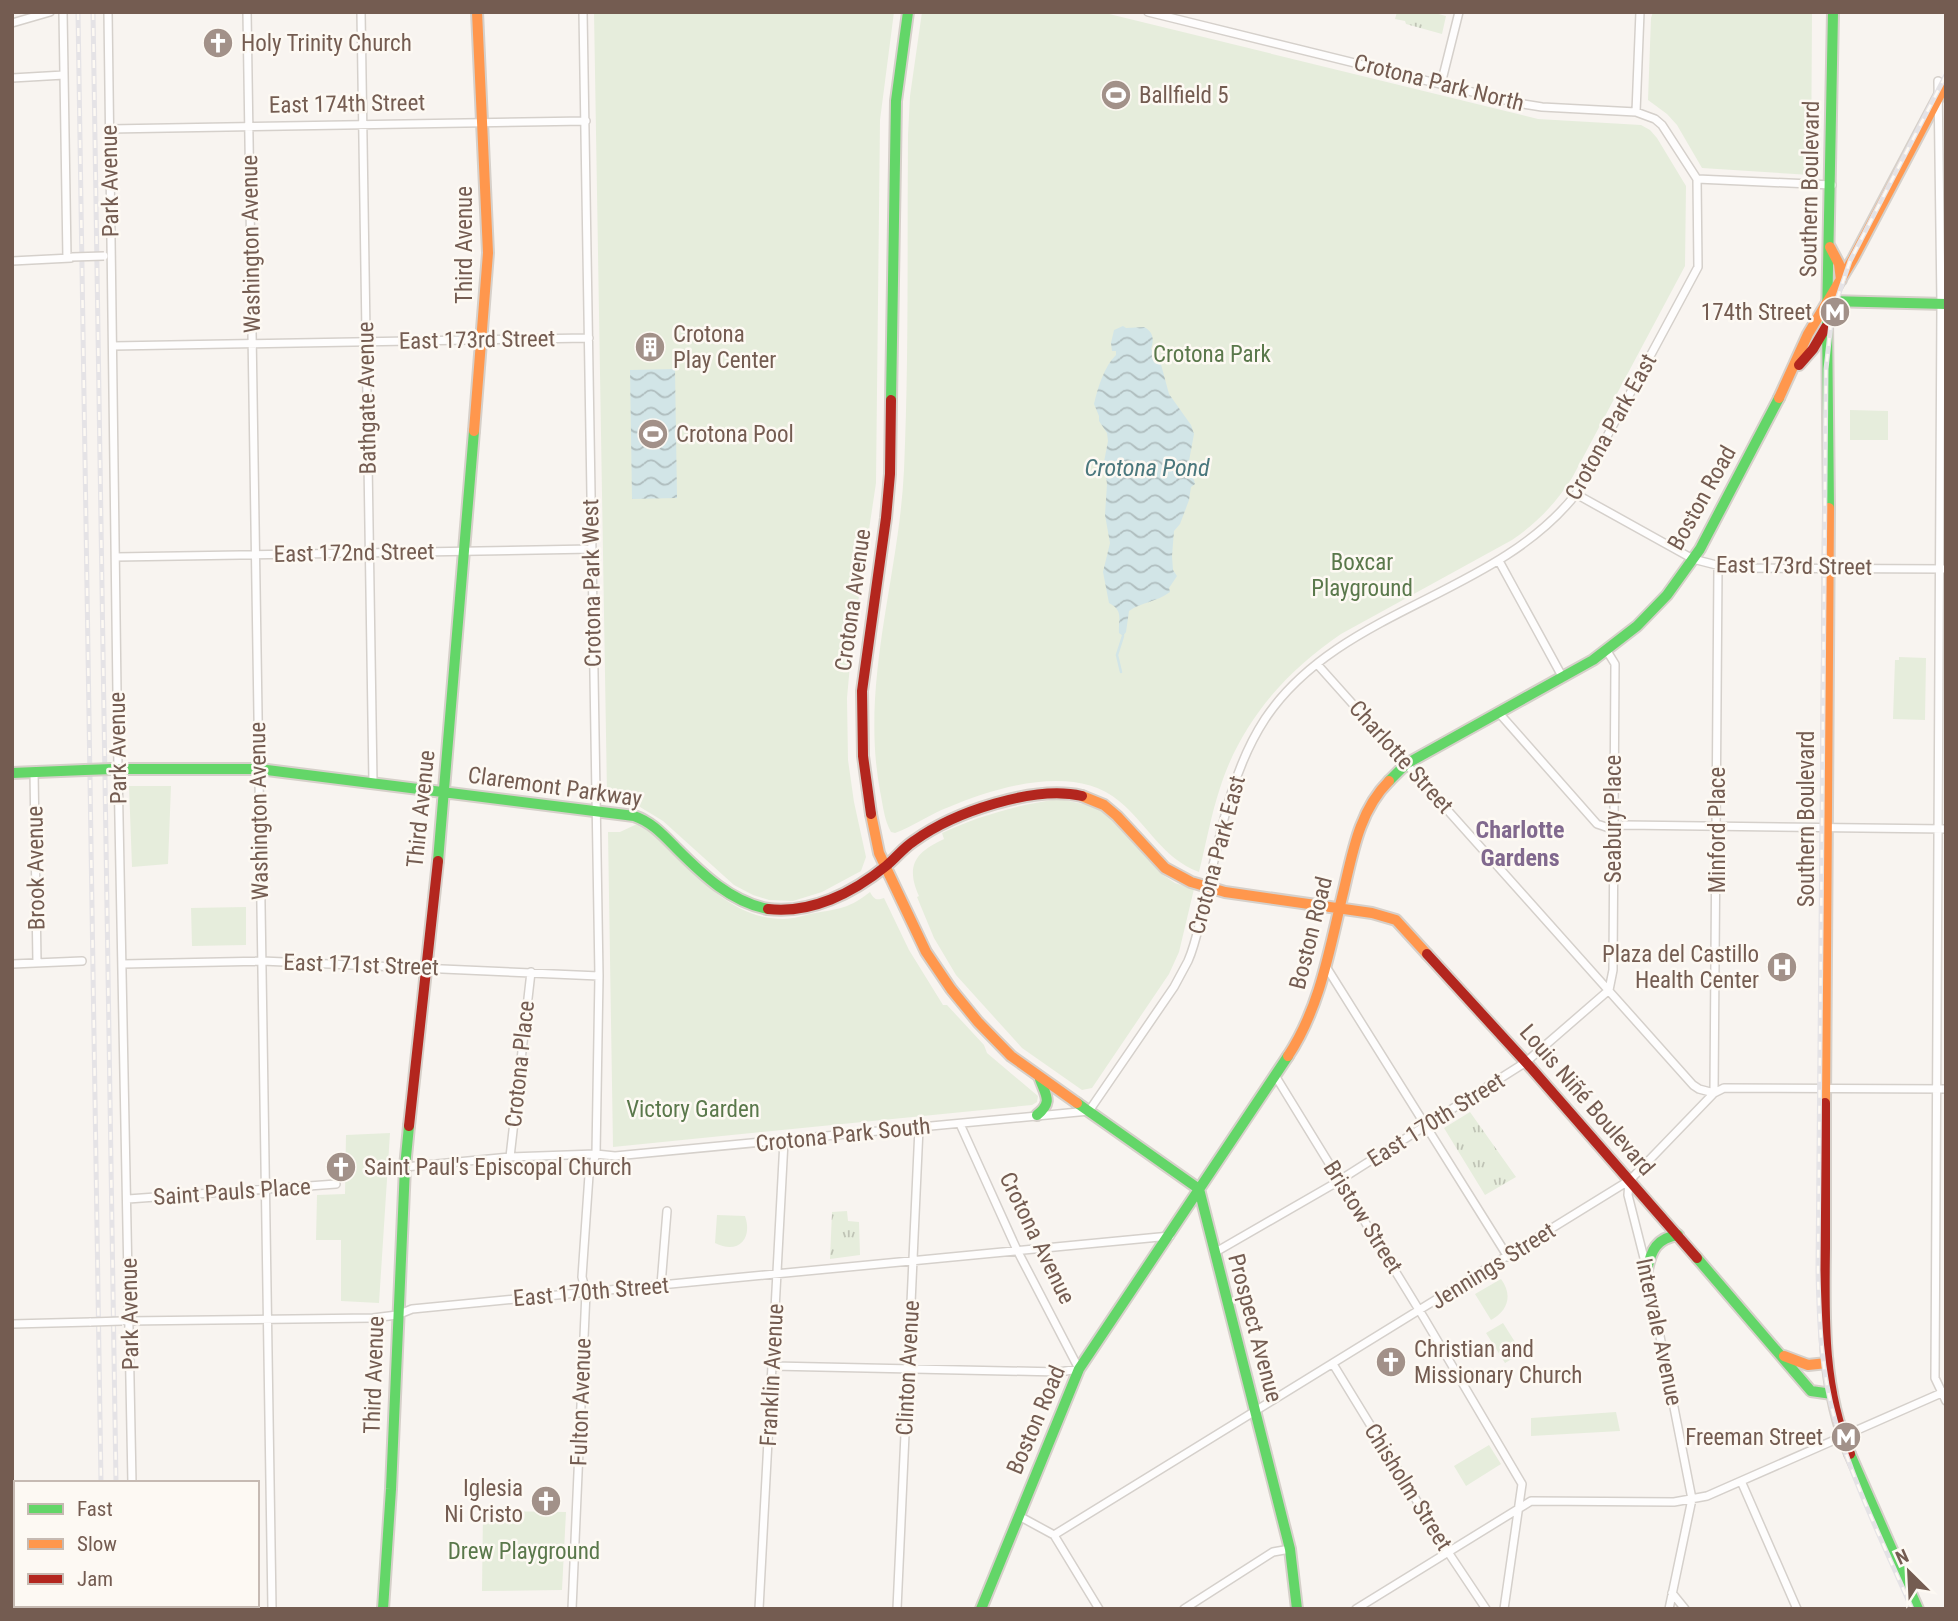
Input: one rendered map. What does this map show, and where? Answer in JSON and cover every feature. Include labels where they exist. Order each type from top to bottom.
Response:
[{"type":"main road","name":"Third Avenue","points":[[383,1609],[405,1167],[445,792],[488,253],[477,12]]},
{"type":"main road","name":"Crotona Avenue","points":[[908,12],[896,101],[890,474],[862,691],[861,724],[867,795],[878,850],[885,867],[914,930],[943,978],[978,1022],[1011,1056],[1089,1111]]},
{"type":"main road","name":"Southern Boulevard","points":[[1833,12],[1832,185],[1827,326],[1829,568],[1824,1331],[1832,1394],[1843,1437],[1918,1609]]},
{"type":"main road","points":[[1792,372],[1808,334],[1841,280],[1939,97],[1942,82]]},
{"type":"main road","points":[[1830,247],[1839,264],[1841,280]]},
{"type":"main road","points":[[1829,301],[1944,304]]},
{"type":"main road","points":[[1792,372],[1813,349],[1827,326]]},
{"type":"main road","name":"Boston Road","points":[[981,1609],[1079,1369],[1276,1077],[1309,1020],[1320,990],[1364,816],[1379,791],[1406,764],[1607,651],[1653,611],[1693,559],[1792,372]]},
{"type":"main road","name":"Claremont Parkway","points":[[12,773],[116,769],[259,769],[628,815],[648,821],[720,888],[766,909],[792,910],[841,895],[860,885],[912,842],[963,816],[1019,799],[1068,793],[1103,804],[1170,871],[1208,889]]},
{"type":"main road","name":"Louis Niñé Boulevard","points":[[1208,889],[1385,915],[1402,925],[1630,1180],[1811,1391],[1832,1394]]},
{"type":"main road","points":[[1037,1115],[1046,1108],[1048,1100],[1040,1079]]},
{"type":"main road","points":[[1089,1111],[1199,1189]]},
{"type":"main road","name":"Prospect Avenue","points":[[1199,1189],[1290,1549],[1297,1609]]},
{"type":"main road","points":[[1647,1270],[1650,1252],[1657,1243],[1678,1235]]},
{"type":"main road","points":[[1782,1355],[1808,1366],[1827,1363]]},
{"type":"street","points":[[12,23],[50,12]]},
{"type":"street","name":"Park Avenue","points":[[62,12],[70,258]]},
{"type":"street","name":"Park Avenue","points":[[108,12],[108,256],[113,346],[116,769],[123,964],[128,1199],[126,1321],[132,1481]]},
{"type":"street","name":"Washington Avenue","points":[[247,12],[272,1609]]},
{"type":"street","name":"Bathgate Avenue","points":[[361,12],[373,783]]},
{"type":"street","name":"Crotona Park West","points":[[583,12],[599,976],[596,1154]]},
{"type":"street","name":"Crotona Park North","points":[[1148,12],[1176,15],[1441,84],[1542,107],[1636,112]]},
{"type":"street","points":[[1441,84],[1459,12]]},
{"type":"street","points":[[1640,12],[1636,112],[1655,119],[1662,125],[1697,179],[1832,185]]},
{"type":"street","points":[[12,78],[64,75]]},
{"type":"street","points":[[1939,97],[1944,304],[1942,829],[1936,1089],[1935,1378],[1946,1401]]},
{"type":"street","name":"East 174th Street","points":[[109,129],[586,121]]},
{"type":"street","name":"Crotona Park East","points":[[1089,1111],[1182,974],[1192,951],[1232,788],[1247,751],[1275,706],[1317,664],[1356,638],[1499,561],[1549,526],[1576,494],[1696,272],[1697,179]]},
{"type":"street","points":[[12,261],[108,256]]},
{"type":"street","name":"East 173rd Street","points":[[113,346],[589,338]]},
{"type":"street","name":"East 173rd Street","points":[[1576,494],[1693,559],[1718,567],[1943,568]]},
{"type":"street","name":"East 172nd Street","points":[[116,557],[592,549]]},
{"type":"street","points":[[1499,561],[1563,678]]},
{"type":"street","name":"Minford Place","points":[[1714,1093],[1718,567]]},
{"type":"street","name":"Seabury Place","points":[[1607,651],[1615,664],[1613,979],[1609,990]]},
{"type":"street","name":"Charlotte Street","points":[[1317,664],[1693,1084],[1699,1089],[1714,1093]]},
{"type":"street","points":[[1499,713],[1597,824],[1612,829],[1625,825],[1942,829]]},
{"type":"street","name":"Brook Avenue","points":[[34,772],[37,964]]},
{"type":"street","points":[[12,964],[82,961]]},
{"type":"street","name":"East 171st Street","points":[[123,964],[262,961],[599,976]]},
{"type":"street","points":[[1325,965],[1508,1257]]},
{"type":"street","name":"Crotona Place","points":[[510,1157],[531,972]]},
{"type":"street","name":"East 170th Street","points":[[1214,1253],[1340,1180],[1526,1062],[1609,990]]},
{"type":"street","name":"Bristow Street","points":[[1276,1077],[1420,1311],[1522,1484],[1521,1506],[1504,1609]]},
{"type":"street","points":[[1714,1093],[1724,1088],[1946,1089]]},
{"type":"street","name":"Jennings Street","points":[[1054,1535],[1630,1180],[1714,1093]]},
{"type":"street","name":"Crotona Park South","points":[[596,1154],[615,1156],[784,1142],[1089,1111]]},
{"type":"street","name":"Crotona Avenue","points":[[960,1124],[1017,1250],[1079,1369]]},
{"type":"street","name":"Clinton Avenue","points":[[897,1609],[919,1128]]},
{"type":"street","name":"Franklin Avenue","points":[[759,1609],[784,1142]]},
{"type":"street","points":[[405,1167],[510,1157],[596,1154]]},
{"type":"street","name":"Fulton Avenue","points":[[572,1609],[586,1292],[582,1277],[589,1175],[596,1154]]},
{"type":"street","name":"Intervale Avenue","points":[[1630,1180],[1628,1195],[1647,1270],[1692,1499],[1669,1609]]},
{"type":"street","name":"Saint Pauls Place","points":[[128,1199],[336,1185]]},
{"type":"street","points":[[661,1285],[667,1211]]},
{"type":"street","name":"East 170th Street","points":[[12,1324],[373,1318],[397,1315],[412,1309],[1170,1236]]},
{"type":"street","name":"Chisholm Street","points":[[1332,1364],[1486,1609]]},
{"type":"street","points":[[773,1366],[1059,1372],[1079,1369]]},
{"type":"street","points":[[1356,1609],[1521,1506],[1537,1500],[1674,1502],[1707,1496],[1944,1392]]},
{"type":"street","points":[[1741,1481],[1797,1609]]},
{"type":"street","points":[[1019,1516],[1054,1535],[1099,1609]]},
{"type":"street","points":[[1184,1609],[1273,1552],[1290,1549]]},
{"type":"street","points":[[1672,1593],[1685,1609]]},
{"type":"green space","points":[[594,12],[894,12],[880,120],[876,483],[852,643],[847,698],[848,760],[866,857],[861,871],[822,892],[793,901],[769,900],[734,885],[663,821],[622,796],[607,795]]},
{"type":"green space","name":"Crotona Park","points":[[922,12],[1101,12],[1538,119],[1641,125],[1657,138],[1686,186],[1685,266],[1566,487],[1530,527],[1512,540],[1341,634],[1284,682],[1253,720],[1229,764],[1214,809],[1199,872],[1165,850],[1119,801],[1101,790],[1080,783],[1035,782],[989,792],[942,810],[895,833],[891,832],[887,822],[875,750],[875,710],[877,670],[901,510],[904,470],[908,135],[910,96]]},
{"type":"green space","points":[[1397,12],[1431,12],[1446,16],[1442,34],[1395,19]]},
{"type":"green space","points":[[1653,12],[1812,14],[1811,175],[1702,168],[1677,125],[1648,100]]},
{"type":"green space","points":[[1850,410],[1888,411],[1888,440],[1850,440]]},
{"type":"green space","points":[[1899,657],[1926,658],[1925,720],[1893,719],[1895,660],[1899,660]]},
{"type":"green space","points":[[129,786],[171,786],[168,864],[132,867]]},
{"type":"green space","points":[[1060,799],[1092,806],[1105,813],[1163,875],[1175,883],[1194,889],[1179,952],[1169,974],[1092,1088],[1082,1090],[1022,1048],[956,975],[934,938],[917,897],[919,896],[913,876],[913,868],[920,855],[944,839],[942,833],[1000,811]]},
{"type":"green space","name":"Victory Garden","points":[[637,824],[654,833],[716,893],[747,912],[787,919],[838,909],[870,892],[876,899],[884,898],[909,950],[943,1005],[947,1005],[984,1045],[987,1053],[1038,1096],[1037,1102],[1032,1105],[613,1147],[608,832],[620,832]]},
{"type":"green space","points":[[246,907],[246,945],[192,946],[191,908]]},
{"type":"green space","points":[[1470,1112],[1516,1177],[1485,1195],[1444,1128]]},
{"type":"green space","points":[[390,1133],[379,1303],[341,1301],[341,1240],[316,1240],[317,1195],[345,1194],[346,1135]]},
{"type":"green space","points":[[847,1211],[848,1221],[859,1222],[860,1255],[830,1259],[832,1212]]},
{"type":"green space","points":[[717,1215],[745,1216],[747,1232],[742,1243],[731,1247],[715,1243]]},
{"type":"green space","points":[[1501,1279],[1507,1291],[1507,1302],[1501,1312],[1491,1320],[1475,1294]]},
{"type":"green space","points":[[1503,1323],[1522,1353],[1505,1363],[1486,1333]]},
{"type":"green space","points":[[1616,1412],[1620,1431],[1531,1436],[1531,1418]]},
{"type":"green space","points":[[1489,1445],[1501,1464],[1466,1486],[1454,1466]]},
{"type":"green space","name":"Drew Playground","points":[[483,1511],[566,1512],[562,1590],[482,1591]]},
{"type":"water","name":"Crotona Pond","points":[[1123,326],[1144,327],[1151,334],[1151,349],[1155,356],[1159,357],[1169,394],[1191,425],[1194,434],[1189,461],[1195,484],[1191,487],[1180,524],[1174,531],[1172,556],[1173,570],[1177,576],[1169,588],[1170,592],[1129,611],[1123,636],[1119,633],[1117,609],[1109,603],[1103,572],[1110,543],[1105,515],[1107,484],[1104,462],[1108,441],[1094,404],[1105,371],[1116,355],[1116,351],[1112,351],[1111,343],[1114,330]]},
{"type":"water","name":"Crotona Pool","points":[[675,369],[677,498],[632,499],[630,370]]},
{"type":"waterway","points":[[1121,672],[1117,655],[1123,636]]},
{"type":"railway","points":[[78,12],[101,1481]]},
{"type":"railway","points":[[93,12],[116,1481]]},
{"type":"railway","points":[[1912,1609],[1870,1516],[1835,1420],[1820,1327],[1818,1270],[1826,369],[1832,314],[1850,261],[1946,75]]},
{"type":"traffic: fast","points":[[891,400],[896,101],[908,12]]},
{"type":"traffic: fast","points":[[1829,508],[1827,320],[1833,12]]},
{"type":"traffic: fast","points":[[1829,301],[1946,304]]},
{"type":"traffic: fast","points":[[1389,781],[1406,764],[1593,660],[1637,626],[1667,595],[1700,549],[1779,398]]},
{"type":"traffic: fast","points":[[438,861],[474,431]]},
{"type":"traffic: fast","points":[[112,769],[259,769],[634,816],[657,830],[718,886],[742,900],[768,909]]},
{"type":"traffic: fast","points":[[85,770],[112,769]]},
{"type":"traffic: fast","points":[[12,773],[85,770]]},
{"type":"traffic: fast","points":[[981,1609],[1079,1369],[1288,1056]]},
{"type":"traffic: fast","points":[[1037,1115],[1047,1102],[1040,1079]]},
{"type":"traffic: fast","points":[[1077,1103],[1199,1189],[1290,1549],[1297,1609]]},
{"type":"traffic: fast","points":[[383,1609],[409,1126]]},
{"type":"traffic: fast","points":[[1647,1270],[1656,1246],[1665,1239],[1678,1235]]},
{"type":"traffic: fast","points":[[1697,1258],[1811,1391],[1832,1394]]},
{"type":"traffic: fast","points":[[1850,1454],[1918,1609]]},
{"type":"traffic: slow","points":[[474,431],[488,253],[477,12]]},
{"type":"traffic: slow","points":[[1779,398],[1808,334],[1853,259],[1946,83]]},
{"type":"traffic: slow","points":[[1830,247],[1839,264],[1841,280]]},
{"type":"traffic: slow","points":[[1825,1103],[1829,508]]},
{"type":"traffic: slow","points":[[1288,1056],[1317,996],[1359,831],[1371,805],[1389,781]]},
{"type":"traffic: slow","points":[[1082,796],[1104,805],[1165,868],[1191,882],[1225,892],[1372,913],[1396,920],[1427,954]]},
{"type":"traffic: slow","points":[[871,814],[879,853],[926,952],[951,989],[1011,1056],[1077,1103]]},
{"type":"traffic: slow","points":[[1784,1356],[1808,1365],[1827,1363]]},
{"type":"traffic: jam","points":[[1799,365],[1813,349],[1826,327]]},
{"type":"traffic: jam","points":[[871,814],[863,756],[862,691],[886,518],[890,474],[891,400]]},
{"type":"traffic: jam","points":[[768,909],[784,910],[816,905],[846,893],[873,876],[914,841],[950,820],[972,811],[1041,794],[1082,796]]},
{"type":"traffic: jam","points":[[409,1126],[438,861]]},
{"type":"traffic: jam","points":[[1427,954],[1532,1069],[1697,1258]]},
{"type":"traffic: jam","points":[[1825,1103],[1827,1352],[1834,1404],[1850,1454]]},
{"type":"place","name":"Holy Trinity Church","points":[[218,43]]},
{"type":"place","name":"Ballfield 5","points":[[1116,95]]},
{"type":"place","name":"174th Street","points":[[1835,312]]},
{"type":"place","name":"Crotona Play Center","points":[[650,347]]},
{"type":"place","name":"Crotona Pool","points":[[653,434]]},
{"type":"place","name":"Plaza del Castillo Health Center","points":[[1782,967]]},
{"type":"place","name":"Saint Paul's Episcopal Church","points":[[341,1167]]},
{"type":"place","name":"Christian and Missionary Church","points":[[1391,1362]]},
{"type":"place","name":"Freeman Street","points":[[1846,1437]]},
{"type":"place","name":"Iglesia Ni Cristo","points":[[546,1501]]},
{"type":"district","name":"Charlotte Gardens","points":[[1520,844]]},
{"type":"park label","name":"Boxcar Playground","points":[[1362,575]]}]
